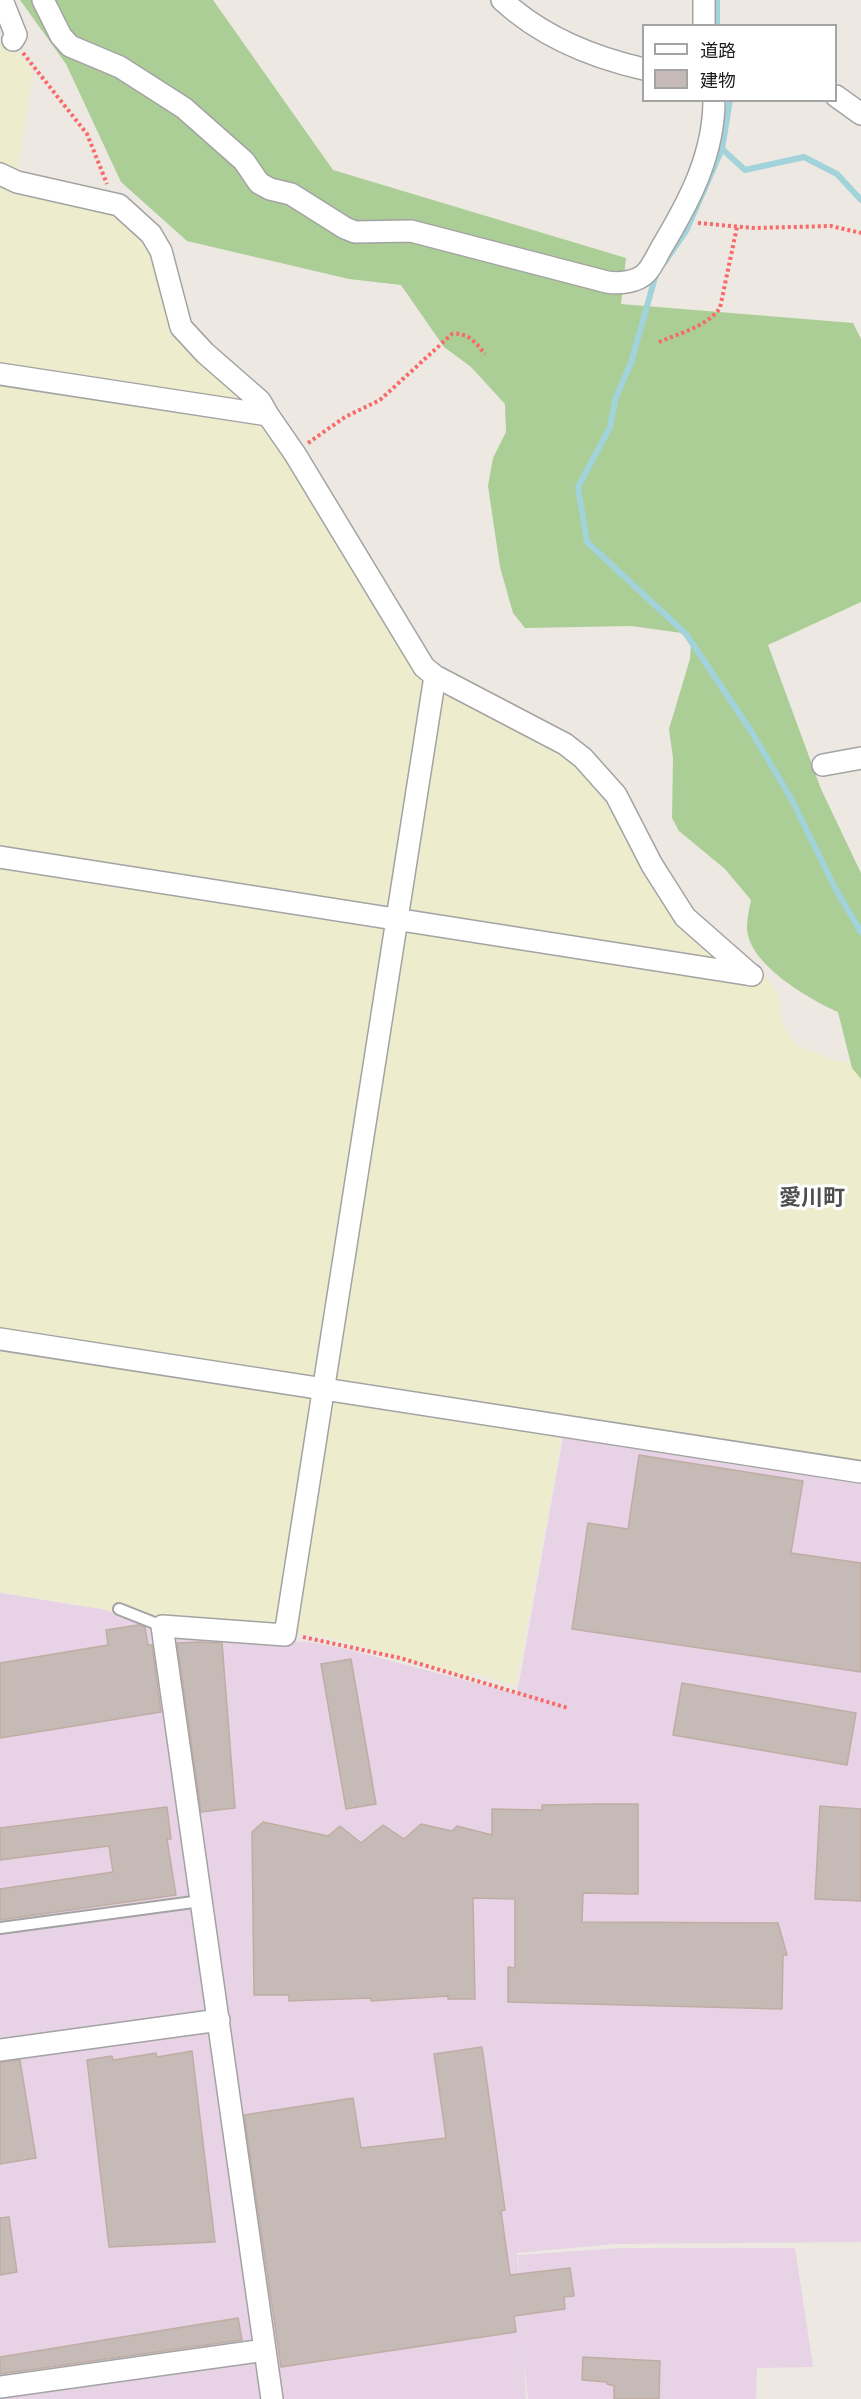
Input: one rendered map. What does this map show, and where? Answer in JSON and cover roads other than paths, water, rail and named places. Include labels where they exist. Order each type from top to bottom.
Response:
[{"type":"street","points":[[2,0],[16,35],[13,40]]},
{"type":"street","points":[[43,0],[61,36],[70,46],[120,67],[184,108],[244,160],[259,183],[270,189],[291,194],[345,228],[355,232],[411,231],[619,284],[646,273],[679,217],[705,164],[712,137],[714,102]]},
{"type":"street","points":[[502,0],[544,33],[605,60],[642,69]]},
{"type":"street","points":[[704,0],[705,24]]},
{"type":"street","points":[[837,97],[861,114]]},
{"type":"street","points":[[0,174],[17,182],[119,204],[151,234],[161,252],[181,327],[205,353],[260,401],[295,454],[424,667],[435,676],[565,744],[583,759],[616,795],[652,865],[685,917],[752,975],[0,857]]},
{"type":"street","points":[[0,374],[268,415]]},
{"type":"street","points":[[272,2399],[162,1626],[285,1635],[435,676]]},
{"type":"street","points":[[824,765],[861,758]]},
{"type":"street","points":[[0,1339],[861,1472]]},
{"type":"street","points":[[0,2050],[219,2019]]},
{"type":"street","points":[[0,2387],[265,2350]]},
{"type":"lane","points":[[119,1609],[162,1626]]},
{"type":"lane","points":[[0,1928],[201,1901]]},
{"type":"waterway","points":[[717,0],[717,24]]},
{"type":"waterway","points":[[664,263],[686,231],[722,149],[730,102]]},
{"type":"waterway","points":[[722,149],[745,170],[804,157],[837,174],[861,200]]},
{"type":"waterway","points":[[656,274],[631,363],[616,397],[610,427],[578,487],[587,542],[686,634],[751,731],[792,800],[835,888],[861,932]]},
{"type":"district","name":"愛川町","points":[[812,1199]]}]
